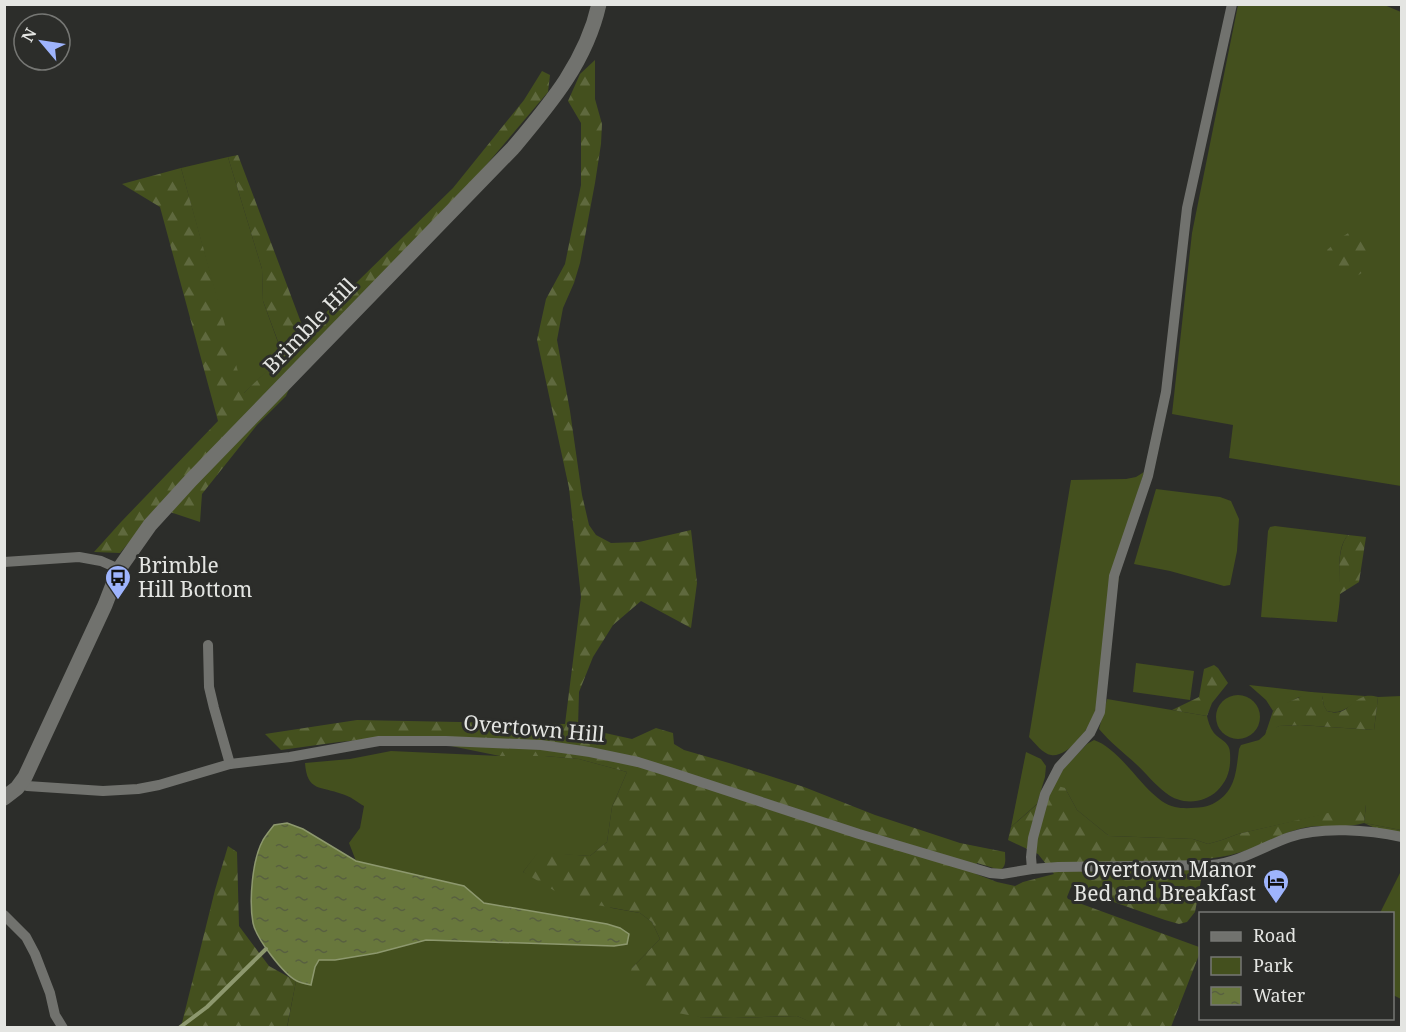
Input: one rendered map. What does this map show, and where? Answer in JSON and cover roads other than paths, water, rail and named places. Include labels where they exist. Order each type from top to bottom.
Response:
[{"type":"main road","name":"Brimble Hill","points":[[21,783],[105,605],[119,569],[150,525],[513,148],[552,100],[574,66],[589,38],[599,4]]},
{"type":"main road","points":[[4,798],[21,783]]},
{"type":"street","points":[[1032,869],[1033,837],[1045,794],[1059,768],[1090,733],[1100,712],[1114,576],[1144,487],[1166,392],[1187,208],[1232,4]]},
{"type":"street","points":[[4,562],[79,557],[101,561],[119,569]]},
{"type":"street","points":[[208,645],[209,687],[230,764]]},
{"type":"street","name":"Overtown Hill","points":[[21,783],[27,786],[128,790],[159,785],[230,764],[290,757],[369,742],[391,740],[515,743],[568,748],[613,756],[670,772],[859,834],[984,872],[998,874],[1058,867],[1222,864],[1238,860],[1291,837],[1312,832],[1364,832],[1401,837]]},
{"type":"street","points":[[4,915],[26,937],[35,954],[50,993],[55,1015],[63,1028]]},
{"type":"water","points":[[287,823],[303,829],[356,861],[464,886],[484,903],[620,928],[629,934],[627,944],[614,946],[426,940],[377,953],[335,960],[319,960],[311,985],[300,982],[291,977],[278,964],[265,946],[255,930],[252,914],[252,881],[259,848],[274,825]]},
{"type":"waterway","points":[[179,1028],[207,1007],[266,949]]},
{"type":"place","name":"Brimble Hill Bottom","points":[[118,601]]},
{"type":"place","name":"Overtown Manor Bed and Breakfast","points":[[1276,905]]}]
